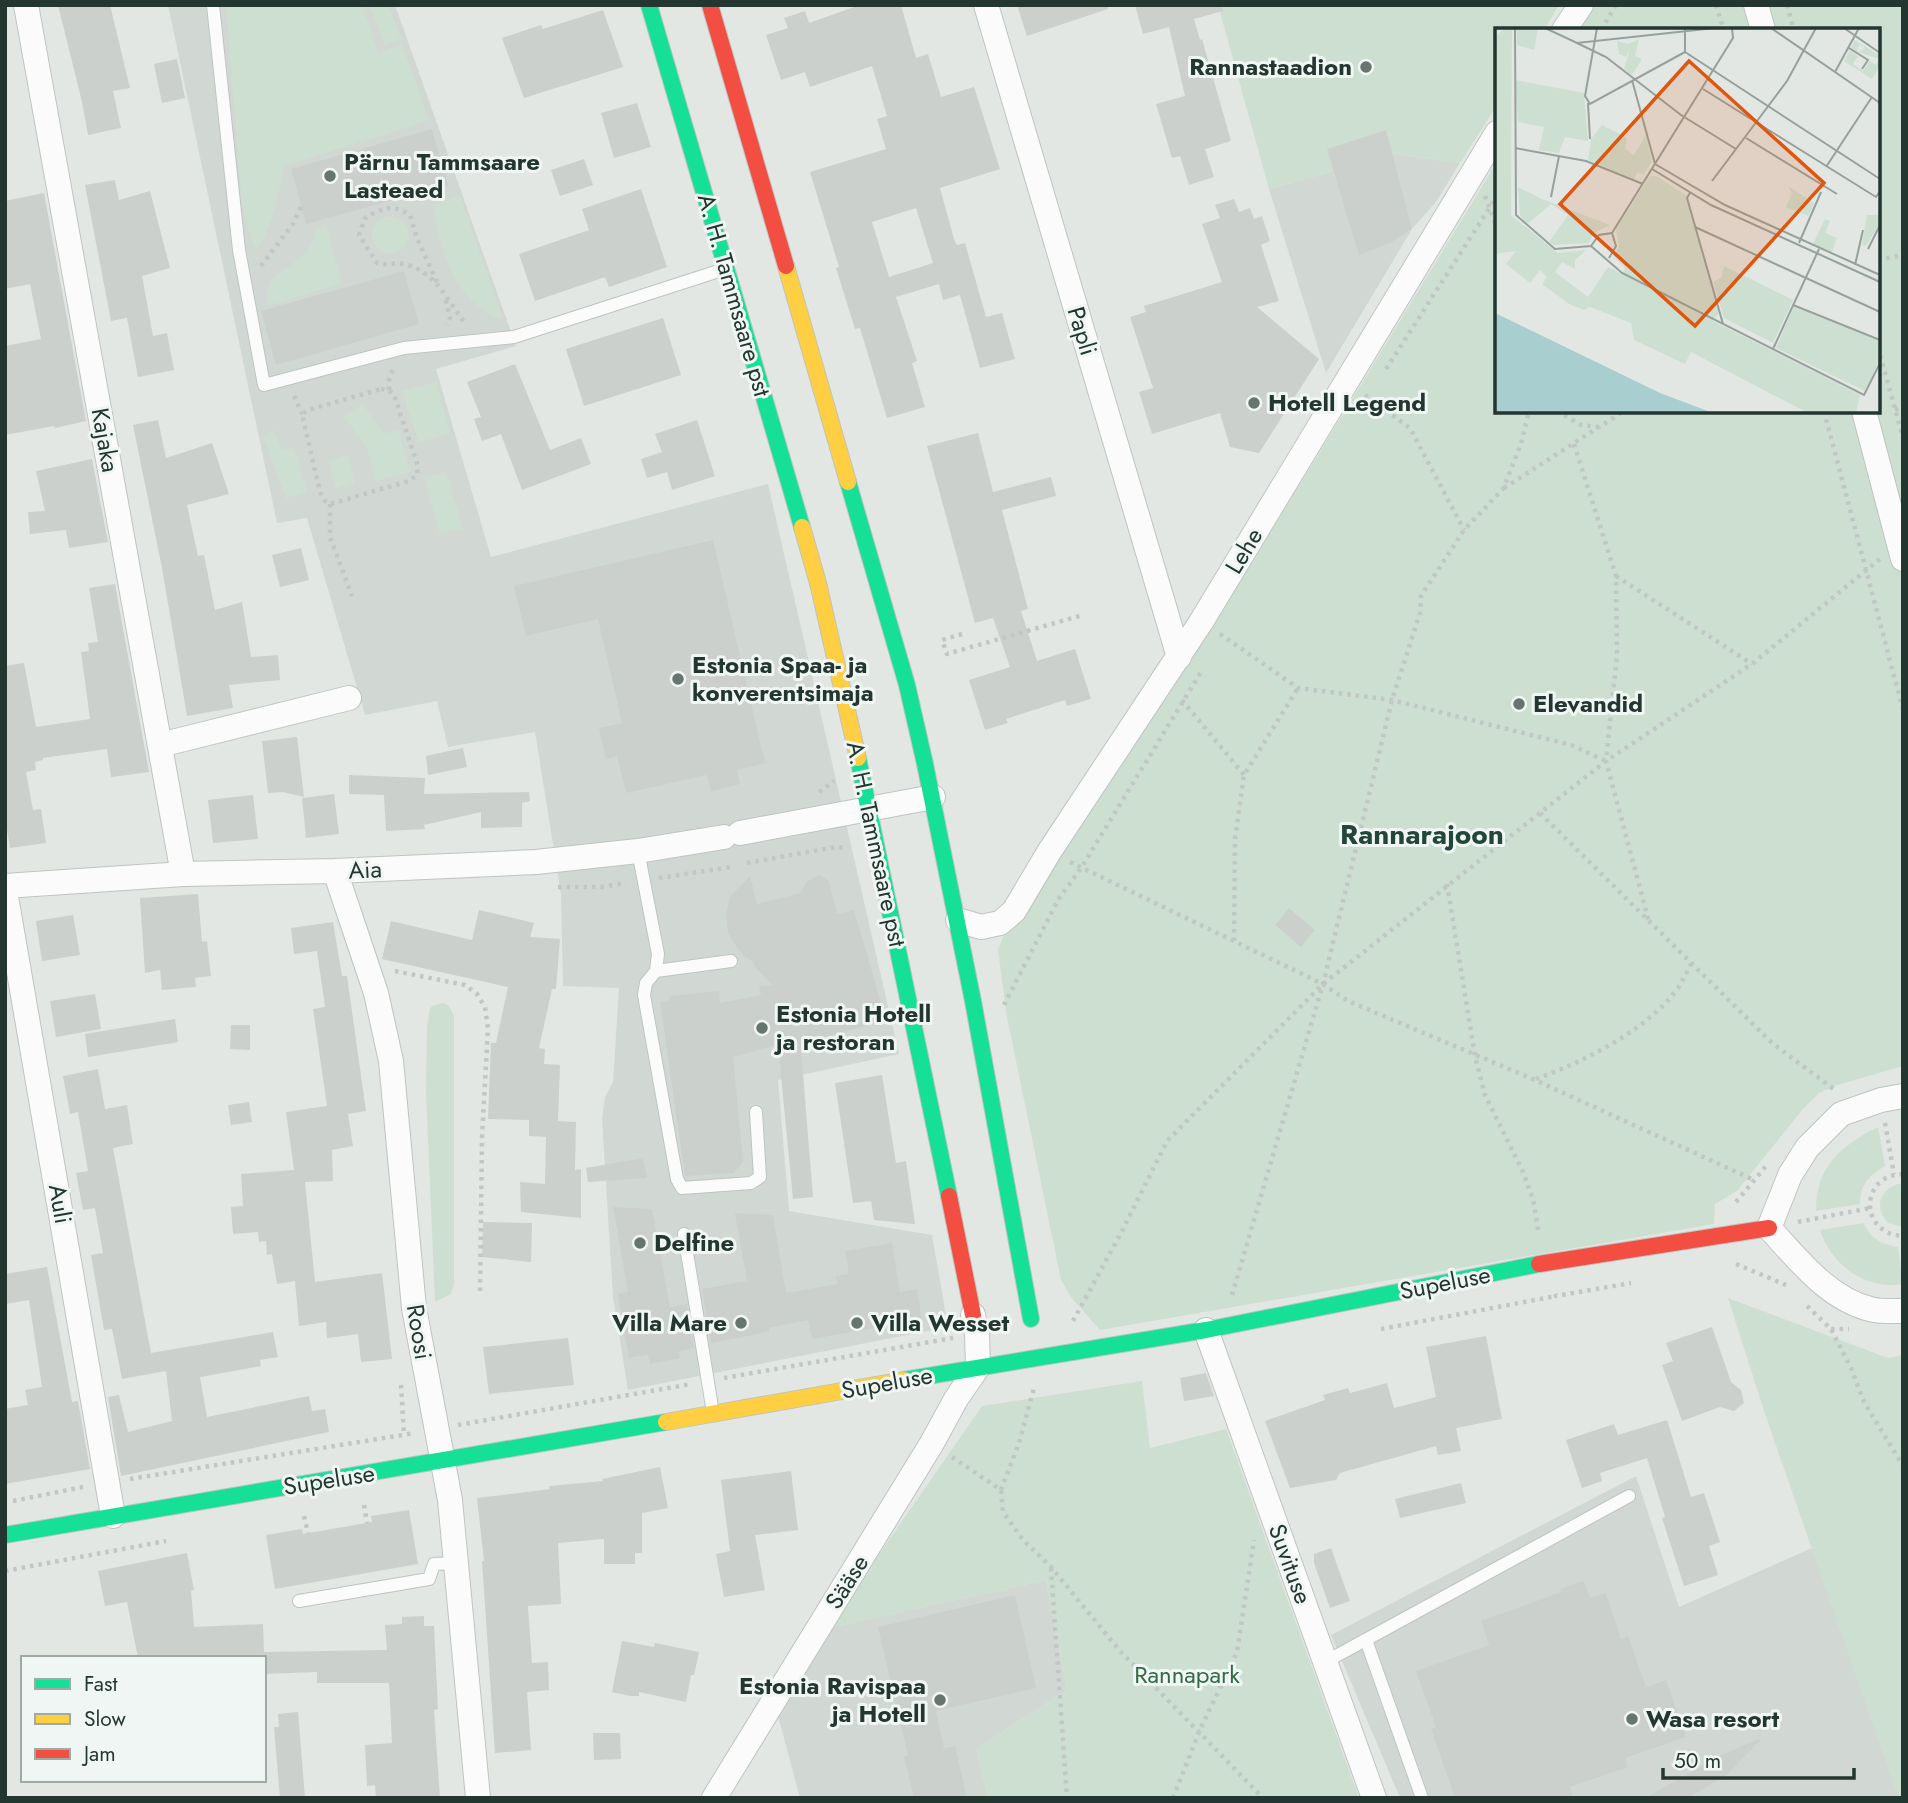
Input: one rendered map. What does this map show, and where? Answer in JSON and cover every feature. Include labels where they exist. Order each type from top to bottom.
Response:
[{"type":"street","name":"Kajaka","points":[[26,5],[183,874]]},
{"type":"street","name":"A. H. Tammsaare pst","points":[[649,5],[816,575],[870,811],[973,1315],[978,1367]]},
{"type":"street","points":[[710,5],[906,685],[933,797],[958,920],[1039,1356]]},
{"type":"street","name":"Papli","points":[[986,5],[1179,657]]},
{"type":"street","points":[[1565,28],[1581,5]]},
{"type":"street","points":[[1756,5],[1762,28]]},
{"type":"street","name":"Lehe","points":[[958,920],[981,927],[1000,923],[1014,911],[1049,852],[1165,680],[1495,136]]},
{"type":"street","points":[[1864,413],[1892,558]]},
{"type":"street","points":[[851,563],[870,558]]},
{"type":"street","points":[[816,575],[833,569]]},
{"type":"street","points":[[160,745],[349,698]]},
{"type":"street","name":"Aia","points":[[5,889],[183,874],[335,872],[536,862],[638,851],[870,811],[933,797]]},
{"type":"street","name":"Roosi","points":[[335,872],[376,993],[391,1061],[414,1308],[450,1500],[478,1798]]},
{"type":"street","name":"Auli","points":[[5,889],[113,1516]]},
{"type":"street","points":[[1892,1098],[1841,1114],[1807,1148],[1790,1175],[1769,1228],[1813,1275],[1835,1292],[1871,1310],[1903,1311]]},
{"type":"street","name":"Supeluse","points":[[5,1535],[443,1462],[1039,1356],[1206,1330],[1545,1263],[1769,1228]]},
{"type":"street","name":"Suvituse","points":[[1206,1330],[1374,1798]]},
{"type":"street","name":"Sääse","points":[[714,1798],[978,1367]]},
{"type":"lane","points":[[214,5],[239,250],[264,385],[404,348],[514,337],[726,268]]},
{"type":"lane","points":[[638,851],[658,954],[656,971],[646,983],[644,995],[677,1179],[682,1188],[751,1183],[760,1177],[756,1112]]},
{"type":"lane","points":[[656,971],[731,961]]},
{"type":"lane","points":[[684,1234],[713,1414]]},
{"type":"lane","points":[[1325,1662],[1629,1496]]},
{"type":"lane","points":[[299,1601],[429,1579],[434,1564],[456,1563]]},
{"type":"lane","points":[[1366,1640],[1422,1798]]},
{"type":"path","points":[[1602,28],[1616,5]]},
{"type":"path","points":[[1716,5],[1723,28]]},
{"type":"path","points":[[1787,5],[1793,28]]},
{"type":"path","points":[[1382,375],[1495,199]]},
{"type":"path","points":[[246,286],[293,224],[302,207]]},
{"type":"path","points":[[437,282],[416,267],[399,263],[387,266],[377,263],[359,235],[365,218],[384,208],[398,208],[411,215],[416,236],[446,299]]},
{"type":"path","points":[[1880,260],[1903,255]]},
{"type":"path","points":[[1880,354],[1903,438]]},
{"type":"path","points":[[1347,381],[1410,428],[1464,530]]},
{"type":"path","points":[[1361,409],[1375,386]]},
{"type":"path","points":[[381,389],[389,390],[394,395],[418,466],[417,475],[410,481],[330,504],[320,492],[302,414],[381,389]]},
{"type":"path","points":[[1895,410],[1903,407]]},
{"type":"path","points":[[1503,489],[1521,444],[1529,413]]},
{"type":"path","points":[[1560,413],[1581,425],[1599,427]]},
{"type":"path","points":[[1206,1330],[1232,1296],[1323,984],[1392,700],[1420,613],[1421,596],[1464,530],[1503,489],[1621,413]]},
{"type":"path","points":[[1825,413],[1903,710]]},
{"type":"path","points":[[1574,444],[1616,576],[1617,655],[1605,761],[1648,922]]},
{"type":"path","points":[[330,504],[330,537],[352,596]]},
{"type":"path","points":[[1071,1325],[1167,1141],[1323,984],[1605,761],[1752,664],[1867,570],[1892,558]]},
{"type":"path","points":[[1616,576],[1752,664]]},
{"type":"path","points":[[962,634],[943,640],[947,654],[1083,615]]},
{"type":"path","points":[[1201,622],[1298,688],[1392,700],[1571,745],[1605,761]]},
{"type":"path","points":[[1217,647],[1223,636]]},
{"type":"path","points":[[1001,1018],[1004,1005],[1058,900],[1081,868],[1203,669]]},
{"type":"path","points":[[1165,680],[1244,775]]},
{"type":"path","points":[[1234,941],[1235,839],[1244,775],[1298,688]]},
{"type":"path","points":[[815,794],[832,784],[840,773]]},
{"type":"path","points":[[1540,813],[1772,1043],[1838,1093]]},
{"type":"path","points":[[1049,852],[1323,984],[1348,1001],[1535,1080],[1754,1180]]},
{"type":"path","points":[[1447,884],[1475,1056],[1485,1095],[1523,1172],[1532,1199],[1545,1263],[1556,1296],[1634,1282]]},
{"type":"path","points":[[1535,1080],[1577,1064],[1615,1042],[1654,1013],[1677,989],[1691,964]]},
{"type":"path","points":[[383,969],[465,985],[477,994],[485,1007],[488,1028],[482,1137],[480,1294]]},
{"type":"path","points":[[1892,1098],[1894,1174]]},
{"type":"path","points":[[1903,1174],[1886,1177],[1873,1190],[1870,1208],[1878,1226],[1886,1232],[1903,1236]]},
{"type":"path","points":[[1769,1228],[1870,1208]]},
{"type":"path","points":[[1723,1266],[1735,1264],[1782,1282],[1792,1292]]},
{"type":"path","points":[[1802,1301],[1831,1329],[1851,1368],[1864,1402],[1903,1466]]},
{"type":"path","points":[[5,1502],[108,1482],[436,1429],[930,1342]]},
{"type":"path","points":[[401,1381],[407,1468]]},
{"type":"path","points":[[1034,1388],[1019,1443],[1001,1490],[1003,1512],[1023,1540],[1051,1567],[1119,1651],[1263,1798]]},
{"type":"path","points":[[932,1443],[1001,1490]]},
{"type":"path","points":[[364,1505],[367,1523]]},
{"type":"path","points":[[304,1516],[308,1533]]},
{"type":"path","points":[[1174,1797],[1199,1732],[1237,1652],[1256,1529]]},
{"type":"path","points":[[1051,1567],[1067,1798]]},
{"type":"shaded area","points":[[168,5],[395,5],[516,346],[436,369],[491,557],[768,484],[899,1054],[778,1080],[789,1211],[932,1235],[948,1327],[628,1390],[613,1297],[602,1119],[605,1097],[613,1082],[619,988],[563,986],[561,894],[535,732],[448,747],[437,701],[365,715],[307,518],[277,523]]},
{"type":"shaded area","points":[[1386,130],[1393,154],[1460,163],[1436,202],[1412,229],[1326,373],[1269,189],[1334,171],[1327,149]]},
{"type":"shaded area","points":[[1636,1476],[1679,1607],[1812,1548],[1900,1798],[1400,1798],[1331,1635]]},
{"type":"shaded area","points":[[1046,1580],[1067,1690],[976,1749],[989,1798],[800,1798],[777,1712],[828,1628]]},
{"type":"green space","points":[[226,5],[362,5],[378,53],[402,45],[429,120],[285,166],[271,221],[256,248],[242,205]]},
{"type":"green space","points":[[369,5],[388,5],[401,39],[385,45]]},
{"type":"green space","name":"Rannastaadion","points":[[1218,5],[1559,5],[1545,28],[1495,28],[1495,108],[1460,163],[1393,154],[1386,131],[1327,149],[1334,171],[1269,189]]},
{"type":"green space","points":[[1593,5],[1903,5],[1903,1066],[1819,1093],[1737,1191],[1715,1204],[1714,1224],[1100,1330],[1071,1297],[1061,1280],[1007,1017],[998,950],[1004,934],[1217,617],[1495,165],[1495,413],[1880,413],[1880,28],[1578,28]]},
{"type":"green space","points":[[460,196],[503,319],[487,313],[468,296],[447,261],[432,205]]},
{"type":"green space","points":[[390,217],[403,222],[408,235],[403,248],[390,253],[377,248],[372,235],[377,222]]},
{"type":"green space","points":[[326,226],[342,283],[267,306],[267,294],[272,279],[304,255],[316,229]]},
{"type":"green space","points":[[436,382],[450,433],[419,442],[402,391]]},
{"type":"green space","points":[[363,405],[384,434],[398,430],[410,472],[376,481],[367,448],[344,416]]},
{"type":"green space","points":[[273,430],[282,450],[294,448],[307,492],[286,498],[263,436]]},
{"type":"green space","points":[[348,455],[355,483],[336,488],[328,461]]},
{"type":"green space","points":[[446,472],[463,529],[440,533],[424,478]]},
{"type":"green space","points":[[444,1003],[449,1006],[454,1016],[454,1284],[451,1294],[435,1302],[426,1092],[427,1027],[430,1008]]},
{"type":"green space","points":[[1878,1127],[1885,1166],[1866,1181],[1860,1204],[1816,1211],[1820,1182],[1833,1160],[1852,1142]]},
{"type":"green space","points":[[1903,1184],[1902,1227],[1888,1223],[1880,1206],[1886,1191]]},
{"type":"green space","points":[[1864,1223],[1869,1233],[1877,1240],[1898,1247],[1903,1284],[1876,1283],[1852,1273],[1833,1254],[1820,1230]]},
{"type":"green space","points":[[1728,1298],[1888,1358],[1903,1355],[1903,1798],[1900,1798],[1894,1785],[1764,1411]]},
{"type":"green space","name":"Rannapark","points":[[1142,1381],[1150,1448],[1226,1429],[1359,1798],[989,1798],[976,1749],[1067,1690],[1046,1580],[828,1628],[982,1406]]},
{"type":"building","points":[[58,5],[110,5],[130,88],[113,91],[121,128],[88,135]]},
{"type":"building","points":[[860,5],[901,5],[916,58],[928,54],[941,97],[974,87],[1000,169],[940,188],[954,239],[957,245],[965,243],[986,317],[1002,313],[1015,359],[980,368],[960,295],[943,300],[939,284],[896,297],[917,361],[912,363],[925,407],[887,418],[860,328],[855,329],[810,172],[886,149],[877,119],[887,116],[872,66],[810,87],[805,72],[781,80],[766,35],[788,28],[784,18],[805,11],[809,23]],"holes":[[[916,208],[933,263],[889,277],[872,222]]]},
{"type":"building","points":[[1017,5],[1108,5],[1108,9],[1027,36]]},
{"type":"building","points":[[1135,5],[1222,5],[1223,11],[1194,19],[1231,141],[1205,149],[1214,177],[1189,185],[1180,156],[1172,158],[1156,104],[1185,96],[1169,27],[1143,34]]},
{"type":"building","points":[[603,10],[623,67],[524,98],[502,38],[541,25],[543,29]]},
{"type":"building","points":[[177,59],[185,98],[162,103],[154,64]]},
{"type":"building","points":[[637,103],[651,147],[614,158],[601,113]]},
{"type":"building","points":[[432,129],[448,185],[306,224],[291,169]]},
{"type":"building","points":[[1386,130],[1412,229],[1392,242],[1359,255],[1327,149]]},
{"type":"building","points":[[584,159],[593,185],[560,196],[551,170]]},
{"type":"building","points":[[115,180],[119,200],[150,191],[170,268],[142,276],[153,336],[167,333],[174,370],[138,377],[127,318],[111,321],[85,185]]},
{"type":"building","points":[[641,189],[667,267],[609,287],[605,277],[535,301],[519,254],[589,230],[582,209]]},
{"type":"building","points":[[44,193],[86,421],[5,435],[5,346],[41,339],[30,284],[5,289],[5,201]]},
{"type":"building","points":[[1234,199],[1239,212],[1250,208],[1254,219],[1262,216],[1270,241],[1261,245],[1279,301],[1257,307],[1319,359],[1259,453],[1230,447],[1220,413],[1152,434],[1139,392],[1153,388],[1130,317],[1146,312],[1144,306],[1222,282],[1202,224],[1220,218],[1215,205]]},
{"type":"building","points":[[404,271],[419,324],[276,365],[261,311]]},
{"type":"building","points":[[663,318],[681,375],[584,406],[566,349]]},
{"type":"building","points":[[515,364],[550,450],[581,438],[591,464],[522,490],[501,434],[482,441],[474,419],[481,417],[467,382]]},
{"type":"building","points":[[158,420],[166,458],[212,443],[229,494],[187,505],[198,556],[204,555],[215,610],[242,602],[251,657],[278,655],[280,680],[229,685],[233,708],[187,716],[162,568],[133,425]]},
{"type":"building","points":[[697,420],[715,476],[672,490],[667,472],[647,478],[641,459],[662,452],[655,434]]},
{"type":"building","points":[[978,433],[993,492],[1051,477],[1056,496],[1002,510],[1028,609],[1021,611],[1037,661],[1075,649],[1091,699],[1067,706],[1065,700],[1006,719],[1008,723],[985,730],[969,680],[1010,667],[993,618],[975,623],[927,446]]},
{"type":"building","points":[[92,459],[108,542],[69,548],[66,530],[30,534],[28,512],[45,511],[36,471]]},
{"type":"building","name":"Estonia Spaa- ja konverentsimaja","points":[[713,540],[765,763],[737,770],[740,784],[713,791],[707,775],[626,793],[617,756],[606,759],[599,728],[622,723],[598,619],[526,636],[514,586]]},
{"type":"building","points":[[301,548],[309,580],[280,587],[272,555]]},
{"type":"building","points":[[115,584],[149,772],[111,777],[107,749],[43,758],[35,762],[36,770],[26,772],[33,810],[41,809],[46,843],[10,848],[5,817],[5,666],[24,663],[36,727],[90,719],[81,652],[89,651],[88,643],[98,642],[89,588]]},
{"type":"building","points":[[297,737],[304,797],[283,792],[268,793],[262,741]]},
{"type":"building","points":[[463,748],[467,767],[428,775],[426,756]]},
{"type":"building","points":[[349,775],[425,778],[424,794],[529,792],[530,801],[522,803],[522,827],[481,828],[481,812],[424,825],[425,829],[386,831],[384,795],[349,794]]},
{"type":"building","points":[[334,794],[339,834],[306,838],[302,798]]},
{"type":"building","points":[[253,795],[258,839],[213,843],[208,800]]},
{"type":"building","name":"Estonia Hotell ja restoran","points":[[819,875],[829,881],[837,914],[854,910],[886,1020],[832,1035],[833,1041],[801,1049],[813,1197],[793,1199],[778,1045],[733,1057],[743,1160],[740,1166],[733,1173],[685,1176],[660,1002],[668,1001],[671,996],[719,991],[720,1003],[761,995],[759,986],[772,985],[755,967],[753,961],[738,949],[728,933],[726,915],[730,896],[750,876],[757,904],[801,893],[806,882]]},
{"type":"building","points":[[198,894],[202,942],[207,941],[211,976],[195,978],[196,987],[162,990],[160,970],[145,973],[140,898]]},
{"type":"building","points":[[1289,908],[1315,930],[1301,947],[1275,925]]},
{"type":"building","points":[[479,910],[534,923],[530,937],[560,939],[556,989],[552,989],[539,1048],[545,1049],[544,1064],[560,1065],[558,1121],[576,1122],[575,1170],[581,1169],[581,1218],[521,1212],[520,1182],[545,1184],[546,1137],[529,1136],[529,1120],[488,1119],[491,1043],[496,1043],[508,987],[382,959],[391,921],[472,940]]},
{"type":"building","points":[[73,915],[80,955],[42,961],[36,921]]},
{"type":"building","points":[[333,922],[342,976],[347,976],[366,1111],[348,1114],[353,1146],[332,1150],[333,1181],[305,1182],[315,1282],[382,1273],[392,1359],[361,1362],[358,1334],[327,1338],[326,1322],[299,1326],[295,1281],[277,1284],[272,1254],[267,1255],[266,1241],[259,1242],[258,1232],[233,1234],[231,1207],[243,1206],[241,1174],[294,1170],[286,1112],[327,1106],[313,1009],[325,1007],[317,951],[294,954],[291,928]]},
{"type":"building","points":[[95,994],[101,1029],[56,1037],[50,1001]]},
{"type":"building","points":[[175,1019],[178,1042],[88,1057],[85,1034]]},
{"type":"building","points":[[231,1025],[250,1025],[250,1050],[230,1049]]},
{"type":"building","points":[[98,1069],[105,1109],[127,1105],[133,1144],[113,1148],[151,1353],[273,1332],[278,1357],[260,1360],[261,1366],[200,1377],[207,1417],[309,1396],[312,1411],[325,1409],[329,1432],[121,1476],[108,1397],[119,1395],[128,1432],[172,1421],[166,1371],[122,1379],[112,1329],[104,1330],[91,1255],[103,1253],[95,1208],[83,1210],[76,1173],[88,1171],[78,1112],[70,1114],[63,1076]]},
{"type":"building","points":[[882,1075],[896,1163],[906,1161],[915,1224],[874,1220],[871,1201],[853,1203],[835,1083]]},
{"type":"building","points":[[249,1102],[252,1122],[231,1125],[228,1105]]},
{"type":"building","points":[[643,1158],[647,1178],[588,1182],[586,1168]]},
{"type":"building","points":[[613,1207],[652,1209],[670,1307],[687,1304],[694,1348],[679,1351],[680,1358],[650,1364],[648,1355],[629,1358],[618,1294],[628,1292]]},
{"type":"building","points":[[735,1213],[773,1215],[786,1293],[837,1284],[836,1276],[849,1274],[845,1251],[892,1243],[900,1292],[917,1289],[922,1320],[812,1339],[808,1320],[711,1343],[702,1289],[747,1281]]},
{"type":"building","points":[[483,1222],[532,1223],[531,1262],[482,1257]]},
{"type":"building","points":[[47,1267],[72,1402],[78,1401],[90,1469],[5,1484],[5,1409],[28,1405],[25,1390],[42,1387],[29,1300],[5,1304],[5,1274]]},
{"type":"building","points":[[1712,1327],[1731,1382],[1741,1390],[1744,1403],[1734,1411],[1720,1407],[1682,1421],[1662,1365],[1673,1361],[1666,1343]]},
{"type":"building","points":[[1486,1336],[1502,1419],[1456,1428],[1461,1451],[1438,1455],[1436,1446],[1340,1473],[1336,1480],[1290,1488],[1265,1421],[1325,1400],[1323,1395],[1348,1388],[1350,1393],[1387,1383],[1394,1408],[1436,1397],[1426,1347]]},
{"type":"building","points":[[568,1338],[574,1385],[489,1394],[483,1347]]},
{"type":"building","points":[[1206,1373],[1214,1396],[1184,1401],[1180,1378]]},
{"type":"building","points":[[1667,1420],[1691,1497],[1704,1493],[1720,1542],[1709,1546],[1718,1575],[1684,1586],[1662,1518],[1665,1517],[1647,1458],[1600,1473],[1602,1481],[1582,1488],[1566,1440],[1614,1424],[1618,1435]]},
{"type":"building","points":[[660,1467],[668,1508],[642,1513],[642,1553],[635,1553],[635,1564],[604,1564],[604,1539],[558,1543],[561,1604],[528,1606],[532,1663],[548,1662],[549,1690],[527,1692],[531,1750],[495,1753],[484,1561],[477,1498],[550,1489],[549,1486],[603,1481],[602,1479]]},
{"type":"building","points":[[791,1471],[798,1530],[755,1535],[765,1590],[724,1597],[716,1554],[730,1551],[721,1480]]},
{"type":"building","points":[[1461,1483],[1466,1503],[1400,1518],[1395,1499]]},
{"type":"building","points":[[409,1510],[418,1564],[275,1589],[266,1535],[302,1529],[303,1534],[372,1522],[371,1516]]},
{"type":"building","points":[[1331,1548],[1350,1601],[1330,1608],[1314,1563],[1314,1554]]},
{"type":"building","points":[[187,1553],[194,1590],[191,1591],[194,1627],[263,1624],[264,1652],[387,1650],[385,1625],[402,1624],[402,1617],[424,1616],[424,1626],[434,1626],[438,1709],[434,1710],[440,1798],[376,1798],[375,1785],[367,1786],[365,1745],[392,1743],[389,1683],[317,1683],[317,1672],[266,1674],[266,1656],[138,1656],[127,1602],[105,1606],[98,1571]]},
{"type":"building","points":[[1584,1581],[1590,1598],[1606,1593],[1621,1639],[1628,1636],[1646,1687],[1666,1680],[1686,1737],[1625,1758],[1628,1767],[1570,1787],[1573,1798],[1455,1798],[1431,1729],[1436,1727],[1416,1671],[1489,1645],[1481,1621]]},
{"type":"building","name":"Estonia Ravispaa ja Hotell","points":[[1015,1595],[1036,1688],[936,1711],[944,1748],[955,1746],[967,1798],[914,1798],[904,1756],[908,1756],[878,1627]]},
{"type":"building","points":[[622,1641],[654,1647],[655,1643],[699,1652],[686,1702],[639,1692],[639,1696],[630,1696],[612,1692]]},
{"type":"building","points":[[298,1712],[305,1798],[280,1798],[274,1727],[279,1727],[278,1714]]},
{"type":"building","points":[[593,1733],[620,1733],[621,1759],[594,1760]]},
{"type":"building","points":[[1762,1738],[1729,1773],[1688,1798],[1645,1798],[1719,1756]]},
{"type":"traffic: fast","points":[[649,5],[802,527]]},
{"type":"traffic: fast","points":[[848,482],[907,685],[925,764],[973,1001],[1031,1319]]},
{"type":"traffic: fast","points":[[858,758],[949,1196]]},
{"type":"traffic: fast","points":[[904,1380],[1206,1330],[1539,1264]]},
{"type":"traffic: fast","points":[[5,1535],[666,1422]]},
{"type":"traffic: slow","points":[[786,266],[848,482]]},
{"type":"traffic: slow","points":[[802,527],[818,583],[858,758]]},
{"type":"traffic: slow","points":[[666,1422],[904,1380]]},
{"type":"traffic: jam","points":[[710,5],[786,266]]},
{"type":"traffic: jam","points":[[949,1196],[973,1315]]},
{"type":"traffic: jam","points":[[1539,1264],[1769,1228]]},
{"type":"place","name":"Rannastaadion","points":[[1366,67]]},
{"type":"place","name":"Pärnu Tammsaare Lasteaed","points":[[330,176]]},
{"type":"place","name":"Hotell Legend","points":[[1254,403]]},
{"type":"place","name":"Estonia Spaa- ja konverentsimaja","points":[[678,679]]},
{"type":"place","name":"Elevandid","points":[[1519,704]]},
{"type":"place","name":"Estonia Hotell ja restoran","points":[[762,1028]]},
{"type":"place","name":"Delfine","points":[[640,1243]]},
{"type":"place","name":"Villa Mare","points":[[741,1323]]},
{"type":"place","name":"Villa Wesset","points":[[857,1323]]},
{"type":"place","name":"Estonia Ravispaa ja Hotell","points":[[940,1700]]},
{"type":"place","name":"Wasa resort","points":[[1632,1719]]},
{"type":"district","name":"Rannarajoon","points":[[1422,834]]}]
